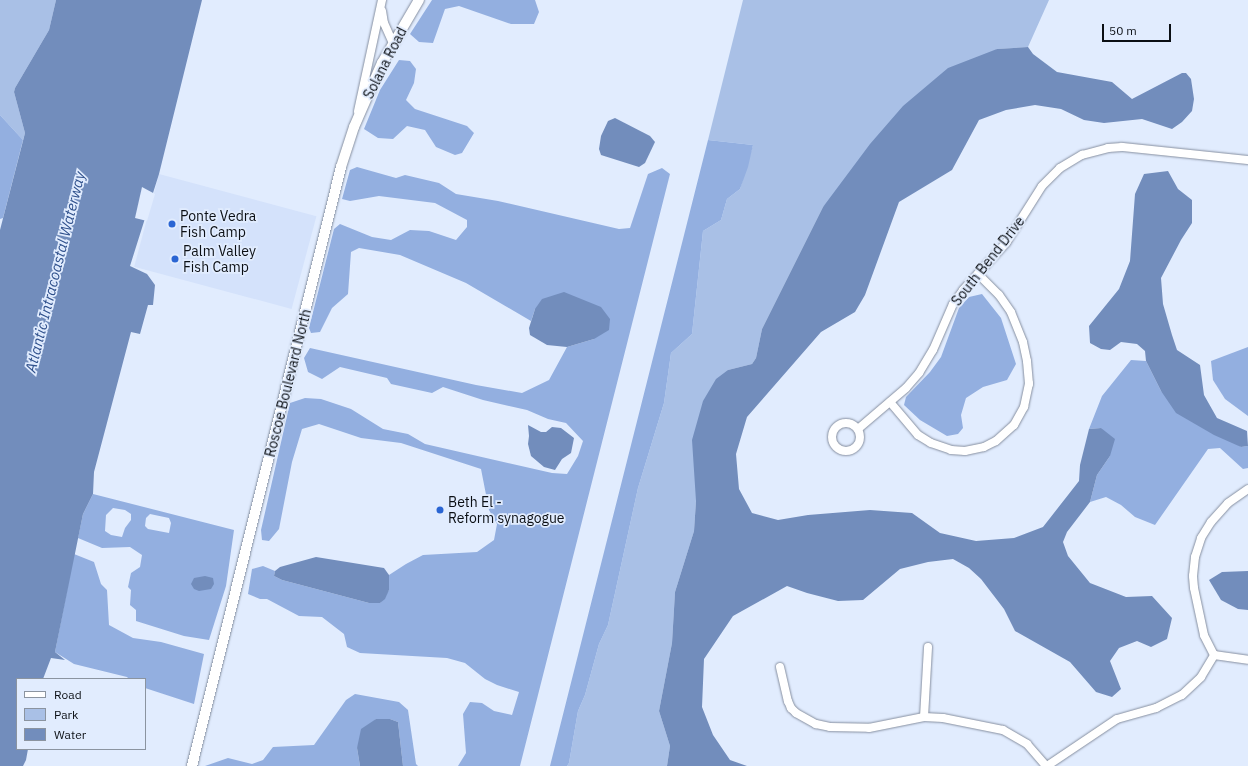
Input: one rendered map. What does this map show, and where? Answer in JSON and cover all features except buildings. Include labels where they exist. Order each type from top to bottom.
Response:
[{"type":"street","name":"Solana Road","points":[[354,127],[393,43],[419,0]]},
{"type":"street","points":[[382,1],[384,23],[393,43]]},
{"type":"street","name":"Roscoe Boulevard North","points":[[192,766],[341,167],[354,127],[382,1]]},
{"type":"street","name":"South Bend Drive","points":[[858,429],[890,402],[919,373],[933,350],[953,304],[1006,243],[1035,197],[1060,168],[1082,155],[1108,148],[1136,147],[1248,160]]},
{"type":"street","points":[[890,402],[918,435],[931,443],[951,450],[965,451],[984,447],[996,441],[1014,425],[1024,407],[1029,384],[1028,361],[1023,342],[1010,312],[999,295],[978,274]]},
{"type":"street","points":[[1214,655],[1204,635],[1194,588],[1193,576],[1195,557],[1201,538],[1210,522],[1228,503],[1248,489]]},
{"type":"street","points":[[924,717],[928,647]]},
{"type":"street","points":[[1214,655],[1248,660]]},
{"type":"street","points":[[780,667],[791,708],[796,713],[816,724],[830,727],[869,728],[924,717],[942,718],[1003,730],[1027,744],[1047,766],[1117,719],[1156,708],[1182,695],[1201,677],[1214,655]]},
{"type":"shaded area","points":[[432,0],[535,0],[539,12],[534,24],[511,24],[459,6],[445,9],[433,43],[419,42],[410,34]]},
{"type":"shaded area","points":[[399,60],[410,61],[416,69],[414,83],[406,100],[415,109],[467,126],[474,133],[462,153],[455,155],[436,147],[425,130],[407,126],[393,139],[378,138],[364,129],[380,90]]},
{"type":"shaded area","points":[[0,115],[23,140],[3,218],[0,219]]},
{"type":"shaded area","points":[[708,140],[753,145],[748,167],[740,189],[727,199],[721,220],[703,231],[692,334],[671,353],[664,403],[638,488],[608,625],[599,644],[585,695],[578,711],[569,763],[567,766],[550,766]]},
{"type":"shaded area","points":[[357,167],[396,178],[405,175],[439,183],[456,194],[498,201],[619,229],[630,228],[648,174],[662,168],[670,174],[520,766],[458,766],[466,753],[463,714],[470,702],[482,703],[494,711],[512,715],[519,692],[497,685],[485,679],[465,663],[447,658],[360,653],[347,647],[344,634],[322,617],[299,616],[267,599],[260,599],[248,594],[252,569],[263,566],[275,571],[274,576],[282,580],[369,603],[380,603],[389,590],[389,575],[406,564],[423,555],[477,552],[494,540],[497,524],[489,510],[481,469],[401,443],[361,438],[319,424],[302,429],[292,462],[279,529],[269,541],[262,540],[261,530],[290,403],[305,398],[321,399],[351,409],[383,429],[408,434],[425,444],[552,473],[567,474],[578,456],[583,441],[566,423],[548,419],[527,410],[483,400],[443,387],[432,393],[391,384],[387,378],[340,367],[322,379],[308,372],[304,358],[310,348],[476,385],[522,393],[549,380],[567,347],[594,339],[535,309],[531,321],[466,283],[400,255],[359,248],[351,252],[348,294],[332,308],[320,332],[311,333],[309,328],[334,229],[340,224],[372,237],[391,240],[410,230],[429,231],[456,240],[467,227],[467,220],[435,203],[379,196],[350,201],[342,199],[350,170]]},
{"type":"shaded area","points":[[159,174],[316,216],[292,309],[134,267]]},
{"type":"shaded area","points":[[982,294],[1001,318],[1016,364],[1007,380],[983,387],[966,398],[961,415],[963,428],[958,434],[947,436],[920,420],[904,405],[906,397],[930,372],[941,357],[959,308],[969,297]]},
{"type":"shaded area","points":[[1248,347],[1248,416],[1225,399],[1213,380],[1211,361]]},
{"type":"shaded area","points":[[1131,360],[1146,361],[1161,391],[1241,447],[1248,446],[1248,468],[1243,469],[1220,448],[1208,449],[1155,525],[1135,517],[1121,505],[1106,497],[1090,502],[1097,475],[1110,456],[1101,428],[1089,429],[1102,396]]},
{"type":"shaded area","points":[[93,494],[234,530],[226,586],[209,640],[184,636],[136,621],[136,610],[130,605],[131,590],[128,587],[131,573],[140,567],[142,555],[130,547],[102,548],[78,538],[83,514]],"holes":[[[113,508],[125,510],[131,514],[131,520],[125,528],[122,537],[111,535],[105,531],[106,515]],[[150,514],[169,518],[171,523],[169,533],[148,529],[145,526],[146,518]]]},
{"type":"shaded area","points":[[74,554],[94,562],[101,584],[107,590],[109,625],[133,638],[161,642],[204,654],[194,704],[146,688],[146,678],[128,678],[74,664],[55,652]]},
{"type":"shaded area","points":[[355,694],[399,702],[408,710],[416,764],[418,766],[403,766],[398,722],[390,719],[376,719],[357,748],[360,766],[205,766],[228,758],[252,764],[263,760],[273,747],[314,745],[346,700]]},
{"type":"green space","points":[[0,0],[56,0],[49,30],[14,92],[25,133],[23,140],[0,115]]},
{"type":"green space","points":[[743,0],[1049,0],[1028,47],[997,49],[823,207],[762,329],[756,358],[752,364],[728,370],[696,501],[694,531],[675,592],[672,643],[659,711],[670,746],[667,766],[567,766],[569,763],[578,711],[585,695],[599,644],[608,625],[638,488],[664,403],[671,353],[692,334],[703,231],[721,220],[727,199],[740,189],[753,145],[708,140]]},
{"type":"water","name":"Atlantic Intracoastal Waterway","points":[[56,0],[202,0],[159,174],[130,266],[147,274],[155,285],[153,305],[148,305],[140,334],[131,332],[94,472],[93,494],[83,514],[55,652],[65,660],[51,658],[43,678],[16,678],[16,750],[28,750],[26,760],[23,766],[0,766],[0,230],[25,133],[14,92],[49,30]]},
{"type":"water","points":[[1028,47],[1033,54],[1057,72],[1112,82],[1132,99],[1182,73],[1186,73],[1191,79],[1194,99],[1192,111],[1182,122],[1172,129],[1142,119],[1104,123],[1084,120],[1061,109],[1035,105],[1006,110],[979,120],[952,170],[899,202],[865,295],[855,312],[821,332],[747,417],[736,454],[739,489],[752,513],[778,520],[808,515],[870,510],[912,513],[940,533],[976,541],[1014,538],[1043,527],[1079,481],[1080,465],[1089,429],[1101,428],[1115,439],[1110,456],[1097,475],[1090,502],[1067,532],[1063,542],[1068,556],[1090,583],[1126,597],[1152,596],[1172,618],[1167,639],[1151,647],[1137,641],[1119,648],[1110,661],[1121,689],[1112,697],[1096,692],[1070,662],[1015,631],[1004,609],[981,579],[969,568],[953,559],[928,562],[900,569],[863,600],[838,601],[787,586],[733,616],[704,659],[702,707],[713,735],[730,760],[747,766],[667,766],[670,746],[659,711],[672,643],[675,592],[694,531],[696,501],[692,440],[703,401],[716,379],[728,370],[752,364],[756,358],[762,329],[823,207],[870,144],[903,106],[948,68],[997,49]]},
{"type":"water","points":[[615,118],[650,136],[655,142],[645,163],[639,167],[601,155],[599,149],[601,136],[608,121]]},
{"type":"water","points":[[1168,171],[1178,189],[1192,200],[1192,223],[1181,240],[1161,278],[1163,304],[1172,335],[1177,350],[1200,365],[1204,395],[1217,418],[1247,431],[1248,446],[1241,447],[1214,435],[1176,413],[1161,391],[1146,361],[1145,351],[1137,344],[1121,342],[1110,350],[1101,349],[1090,343],[1089,326],[1119,289],[1130,261],[1135,194],[1144,174]]},
{"type":"water","points":[[564,292],[601,307],[610,319],[609,330],[594,339],[567,347],[547,345],[530,335],[529,328],[535,309],[542,299]]},
{"type":"water","points":[[528,425],[541,432],[546,432],[552,427],[561,428],[574,438],[571,453],[562,459],[555,470],[544,467],[531,456],[528,444]]},
{"type":"water","points":[[316,557],[384,568],[389,575],[389,590],[385,599],[380,603],[369,603],[282,580],[274,576],[275,571],[280,567]]},
{"type":"water","points":[[1248,571],[1248,610],[1238,609],[1221,600],[1209,580],[1222,572]]},
{"type":"water","points":[[205,576],[213,578],[214,584],[211,589],[199,591],[194,589],[191,584],[194,578]]},
{"type":"water","points":[[376,719],[390,719],[398,722],[403,766],[360,766],[357,748],[361,729]]},
{"type":"pier","points":[[142,187],[155,194],[147,221],[135,218]]},
{"type":"place","name":"Ponte Vedra Fish Camp","points":[[172,224]]},
{"type":"place","name":"Palm Valley Fish Camp","points":[[175,259]]},
{"type":"place","name":"Beth El - Reform synagogue","points":[[440,510]]}]
